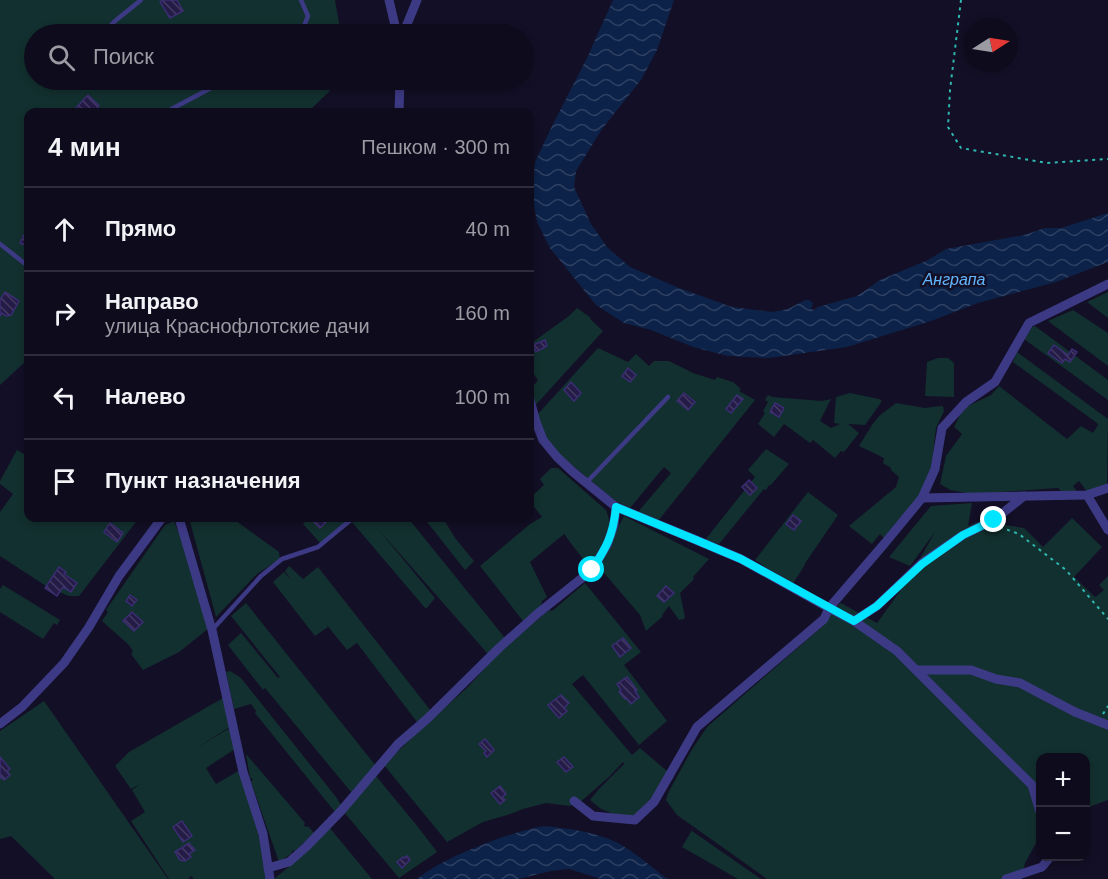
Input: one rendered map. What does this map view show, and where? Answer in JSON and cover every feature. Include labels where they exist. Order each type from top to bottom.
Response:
[{"type":"street","points":[[389,0],[395,24]]},
{"type":"street","points":[[407,24],[417,0]]},
{"type":"street","points":[[399,108],[400,90]]},
{"type":"street","points":[[574,801],[593,816],[635,820],[654,802],[697,727],[824,619],[829,608],[922,498],[935,469],[942,428],[966,402],[995,382],[1029,323],[1108,284]]},
{"type":"street","points":[[534,415],[543,440],[558,457],[616,507],[741,559],[854,621],[897,651],[1032,785],[1039,807]]},
{"type":"street","points":[[922,498],[1087,495],[1108,488]]},
{"type":"street","points":[[1087,495],[1108,530]]},
{"type":"street","points":[[854,621],[877,606],[922,564],[963,535],[994,520],[1024,496]]},
{"type":"street","points":[[268,867],[289,862],[306,847],[341,811],[398,744],[427,719],[499,648],[592,570],[607,545],[614,525],[616,507]]},
{"type":"street","points":[[0,724],[22,707],[64,663],[89,627],[119,576],[159,522]]},
{"type":"street","points":[[180,522],[212,630],[243,772],[263,834],[270,879]]},
{"type":"street","points":[[916,670],[971,670],[996,679],[1020,683],[1075,712],[1108,726]]},
{"type":"street","points":[[1006,879],[1042,867],[1047,861]]},
{"type":"lane","points":[[112,24],[141,0]]},
{"type":"lane","points":[[301,0],[308,16],[305,24]]},
{"type":"lane","points":[[174,108],[207,90]]},
{"type":"lane","points":[[0,244],[24,263]]},
{"type":"lane","points":[[586,483],[668,397]]},
{"type":"lane","points":[[212,630],[261,576],[282,559],[318,546],[348,522]]},
{"type":"path","points":[[961,0],[948,127],[961,148],[1047,163],[1108,159]]},
{"type":"path","points":[[989,522],[1019,534],[1066,570],[1108,620]]},
{"type":"green space","points":[[0,0],[335,0],[339,24],[24,24],[24,90],[331,90],[312,108],[24,108],[24,363],[0,385]]},
{"type":"green space","points":[[1108,292],[1108,318],[1087,302]]},
{"type":"green space","points":[[577,308],[603,331],[534,407],[534,385],[538,380],[534,374],[534,341]]},
{"type":"green space","points":[[1073,310],[1108,333],[1108,366],[1048,321]]},
{"type":"green space","points":[[1035,326],[1108,380],[1108,400],[1024,339]]},
{"type":"green space","points":[[598,348],[628,362],[636,354],[649,366],[654,361],[669,361],[693,373],[715,380],[717,377],[733,382],[741,389],[739,391],[755,400],[658,521],[638,512],[671,473],[664,467],[630,508],[617,502],[556,452],[537,424],[537,415]]},
{"type":"green space","points":[[1017,352],[1108,419],[1107,484],[1088,493],[1079,481],[1073,486],[1078,493],[1062,492],[1058,488],[973,494],[950,490],[940,484],[946,456],[962,434],[954,427],[960,415],[968,406],[991,395],[999,386],[1067,439],[1081,426],[1093,433],[1098,425],[1013,362]]},
{"type":"green space","points":[[938,358],[948,358],[954,363],[954,397],[925,396],[927,362]]},
{"type":"green space","points":[[850,393],[882,401],[865,425],[848,424],[859,433],[844,452],[841,451],[835,458],[813,440],[810,443],[784,424],[774,437],[758,424],[765,413],[763,411],[768,402],[765,400],[768,395],[822,401],[831,399],[820,421],[831,428],[840,424],[834,423],[836,397]]},
{"type":"green space","points":[[896,403],[925,408],[943,406],[944,411],[936,428],[933,460],[927,487],[886,540],[880,534],[872,544],[849,526],[896,487],[899,477],[883,463],[884,458],[859,446],[879,416]]},
{"type":"green space","points":[[766,449],[789,464],[766,490],[764,489],[719,544],[705,540],[755,477],[748,470]]},
{"type":"green space","points":[[17,450],[24,454],[24,522],[136,522],[79,596],[69,596],[49,588],[0,556],[0,512],[13,494],[0,484],[0,481]]},
{"type":"green space","points":[[551,468],[558,468],[606,510],[610,523],[604,541],[589,567],[564,534],[530,562],[547,597],[542,601],[541,606],[523,621],[480,566],[530,524],[542,517],[534,507],[534,494],[544,485],[540,479]]},
{"type":"green space","points":[[808,492],[838,515],[792,585],[755,560]]},
{"type":"green space","points":[[972,503],[968,526],[980,521],[1024,528],[1043,547],[1072,518],[1102,547],[1074,577],[1095,597],[1104,590],[1099,585],[1108,576],[1108,800],[1090,807],[1090,753],[1036,753],[1036,843],[1025,863],[1022,879],[767,879],[677,815],[666,800],[668,793],[707,727],[824,625],[829,613],[841,603],[877,623],[908,580],[935,532],[910,566],[889,557],[931,506]]},
{"type":"green space","points":[[624,516],[709,559],[680,593],[684,619],[679,620],[669,606],[663,616],[646,631],[640,615],[599,567]]},
{"type":"green space","points":[[174,522],[208,629],[179,652],[143,670],[131,654],[133,651],[129,645],[102,621],[108,612],[106,610],[165,525]]},
{"type":"green space","points":[[190,522],[238,522],[279,552],[280,559],[257,574],[216,617]]},
{"type":"green space","points":[[305,522],[352,522],[322,545],[303,524]]},
{"type":"green space","points":[[352,522],[411,522],[505,638],[488,654],[379,530],[435,598],[426,609]]},
{"type":"green space","points":[[427,522],[445,522],[474,561],[465,570]]},
{"type":"green space","points":[[289,566],[303,579],[318,567],[431,711],[417,722],[357,643],[347,650],[326,624],[328,627],[315,636],[273,582],[284,572],[291,580],[285,571]]},
{"type":"green space","points":[[585,583],[641,652],[624,665],[667,721],[639,745],[583,675],[572,684],[632,755],[640,748],[674,777],[658,801],[646,813],[624,818],[601,809],[590,800],[624,764],[623,762],[578,804],[577,802],[570,806],[546,803],[523,809],[483,822],[447,842],[384,765],[467,688],[495,657],[544,614],[552,611]]},
{"type":"green space","points":[[3,585],[60,620],[57,625],[54,623],[43,639],[0,612],[0,589]]},
{"type":"green space","points":[[246,603],[376,766],[351,792],[265,688],[263,690],[228,645],[241,633],[278,678],[280,677],[231,616]]},
{"type":"green space","points":[[230,671],[241,678],[336,797],[341,805],[335,812],[255,713],[251,704],[234,709],[226,672]]},
{"type":"green space","points":[[223,698],[230,727],[193,750],[230,728],[235,749],[206,768],[216,784],[240,770],[268,879],[194,879],[191,876],[188,879],[169,879],[131,821],[145,812],[132,790],[140,784],[131,789],[115,766],[129,752]]},
{"type":"green space","points":[[44,701],[168,879],[55,879],[11,836],[0,839],[0,731]]},
{"type":"green space","points":[[246,754],[305,823],[304,826],[308,826],[314,833],[279,862],[251,782],[253,779],[250,778]]},
{"type":"green space","points":[[376,776],[437,852],[399,878],[344,812]]},
{"type":"green space","points":[[329,827],[372,879],[274,879],[291,865]]},
{"type":"green space","points":[[692,830],[761,879],[738,879],[682,847]]},
{"type":"water","name":"Анграпа","points":[[613,0],[674,0],[657,50],[641,80],[602,129],[576,171],[574,187],[591,224],[607,247],[630,267],[679,288],[732,307],[772,312],[788,309],[809,300],[813,303],[811,309],[814,310],[857,296],[880,280],[928,260],[946,249],[1024,235],[1045,228],[1061,228],[1108,213],[1108,262],[1056,282],[978,303],[931,321],[847,347],[769,358],[728,356],[693,347],[651,330],[624,323],[596,305],[550,248],[537,222],[534,205],[535,162]]},
{"type":"water","points":[[543,826],[580,831],[616,842],[670,879],[601,879],[569,869],[518,879],[417,879],[436,866],[466,851],[497,839]]},
{"type":"building","points":[[177,0],[183,11],[170,18],[160,2]]},
{"type":"building","points":[[88,95],[99,106],[97,108],[76,108]]},
{"type":"building","points":[[5,292],[19,301],[11,315],[6,316],[2,313],[0,316],[0,300]]},
{"type":"building","points":[[545,340],[547,346],[536,352],[534,345]]},
{"type":"building","points":[[1054,345],[1068,355],[1072,349],[1077,352],[1070,362],[1065,359],[1062,363],[1048,353]]},
{"type":"building","points":[[628,368],[636,375],[630,382],[622,376]]},
{"type":"building","points":[[571,382],[581,393],[574,401],[564,390]]},
{"type":"building","points":[[684,393],[695,402],[688,410],[677,401]]},
{"type":"building","points":[[737,395],[743,399],[731,413],[726,409]]},
{"type":"building","points":[[775,403],[784,408],[779,417],[770,412]]},
{"type":"building","points":[[749,480],[757,488],[750,495],[742,487]]},
{"type":"building","points":[[793,515],[801,521],[794,530],[786,524]]},
{"type":"building","points":[[314,522],[326,522],[320,528]]},
{"type":"building","points":[[110,523],[123,533],[117,542],[104,532]]},
{"type":"building","points":[[59,567],[66,572],[64,574],[77,583],[71,592],[63,587],[57,596],[45,588]]},
{"type":"building","points":[[666,586],[674,593],[664,602],[657,596]]},
{"type":"building","points":[[130,595],[137,600],[132,606],[126,601]]},
{"type":"building","points":[[132,612],[143,622],[134,631],[123,621]]},
{"type":"building","points":[[623,638],[631,648],[620,657],[612,646]]},
{"type":"building","points":[[627,677],[637,690],[635,691],[639,697],[631,704],[619,692],[621,690],[617,684]]},
{"type":"building","points":[[561,695],[569,703],[564,708],[567,711],[559,718],[548,705]]},
{"type":"building","points":[[485,739],[494,750],[487,757],[484,753],[486,751],[479,744]]},
{"type":"building","points":[[0,757],[10,769],[7,771],[10,775],[4,780],[0,778]]},
{"type":"building","points":[[564,757],[573,767],[566,772],[557,762]]},
{"type":"building","points":[[500,786],[506,794],[502,797],[505,800],[500,804],[491,793]]},
{"type":"building","points":[[182,821],[192,836],[183,842],[173,827]]},
{"type":"building","points":[[189,843],[195,850],[185,861],[180,860],[175,852]]},
{"type":"building","points":[[407,856],[410,860],[402,868],[397,862]]},
{"type":"route","points":[[592,570],[607,545],[614,525],[616,507],[741,559],[854,621],[877,606],[922,564],[963,535],[994,520]]}]
